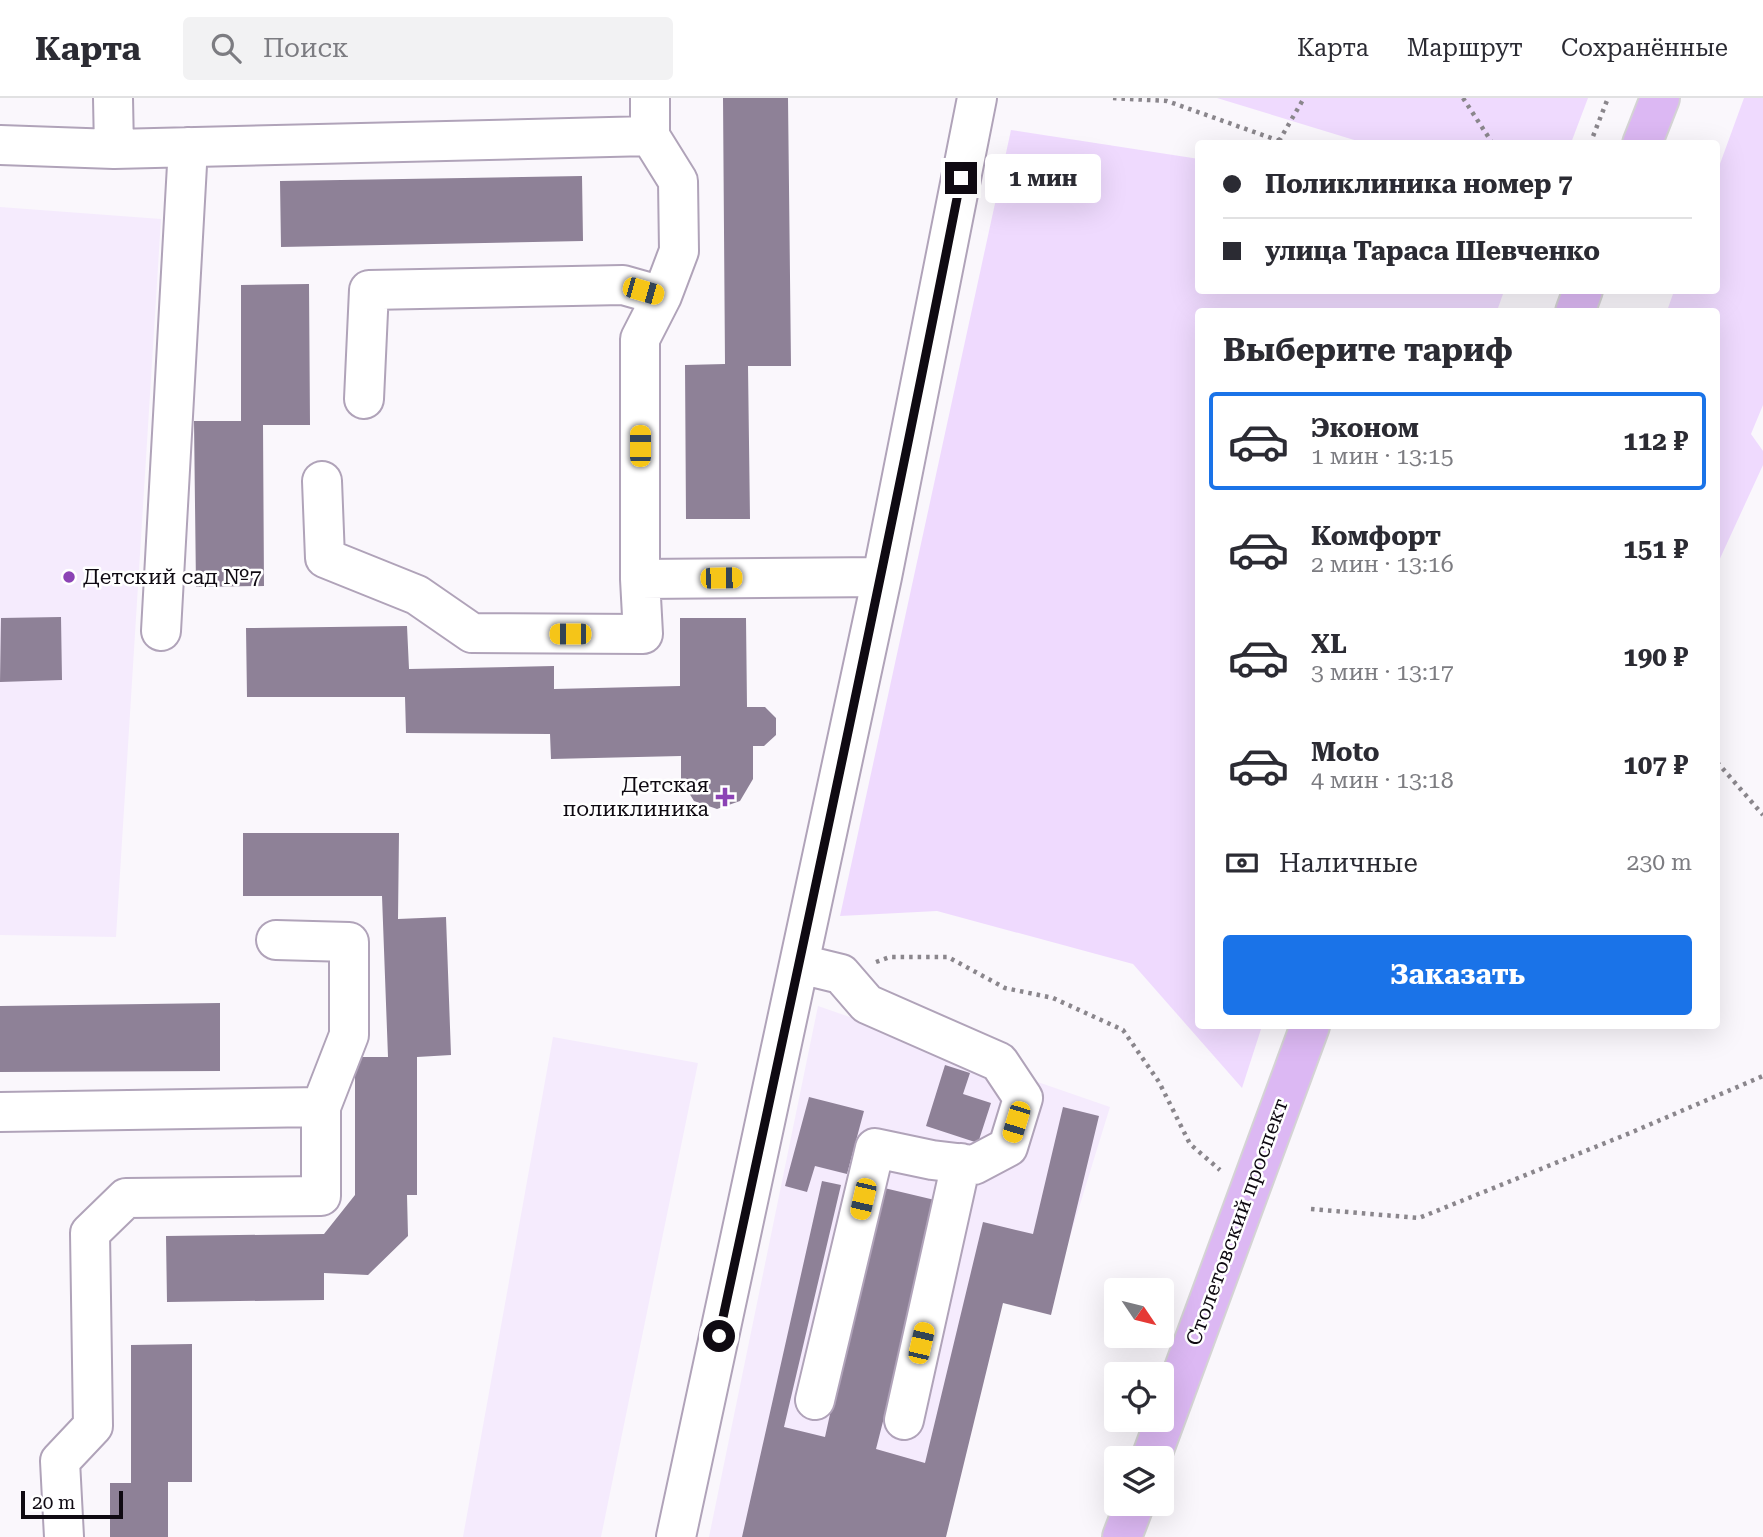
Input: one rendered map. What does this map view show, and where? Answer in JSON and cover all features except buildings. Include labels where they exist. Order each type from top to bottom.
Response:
[{"type":"main road","points":[[1644,140],[1660,98]]},
{"type":"main road","name":"Столетовский проспект","points":[[1155,1446],[1309,1029]]},
{"type":"main road","points":[[1122,1537],[1130,1516]]},
{"type":"street","points":[[113,98],[114,149]]},
{"type":"street","points":[[321,481],[326,558],[417,594],[471,633],[643,634],[640,579],[640,339],[662,296],[679,251],[678,181],[650,135],[650,98]]},
{"type":"street","points":[[676,1537],[882,577],[977,98]]},
{"type":"street","points":[[0,145],[114,149],[650,135]]},
{"type":"street","points":[[161,631],[188,147]]},
{"type":"street","points":[[364,399],[369,290],[623,285],[662,296]]},
{"type":"street","points":[[640,579],[882,577]]},
{"type":"street","points":[[64,1537],[60,1461],[93,1426],[90,1233],[126,1198],[321,1196],[321,1107],[349,1035],[349,942],[275,940]]},
{"type":"street","points":[[800,964],[841,974],[867,1004],[999,1062],[1023,1098],[1008,1147],[974,1165],[875,1149],[815,1401]]},
{"type":"street","points":[[0,1112],[321,1107]]},
{"type":"street","points":[[904,1420],[961,1163]]},
{"type":"path","points":[[1113,98],[1168,99],[1276,140]]},
{"type":"path","points":[[1280,140],[1304,98]]},
{"type":"path","points":[[1463,98],[1490,140]]},
{"type":"path","points":[[1592,140],[1608,98]]},
{"type":"path","points":[[1720,765],[1763,815]]},
{"type":"path","points":[[841,974],[890,957],[948,957],[1005,988],[1053,998],[1123,1030],[1159,1082],[1191,1144],[1247,1193]]},
{"type":"path","points":[[1311,1209],[1419,1219],[1763,1076]]},
{"type":"shaded area","points":[[1217,98],[1588,98],[1572,140],[1354,140]]},
{"type":"shaded area","points":[[1744,98],[1763,98],[1763,405],[1751,434],[1763,451],[1763,465],[1720,558],[1720,308],[1668,308],[1673,294],[1720,294],[1720,164]]},
{"type":"shaded area","points":[[1011,130],[1195,158],[1195,294],[1503,294],[1498,308],[1195,308],[1195,1029],[1261,1029],[1242,1088],[1133,964],[937,911],[840,916]]},
{"type":"shaded area","name":"Детский сад №7","points":[[0,207],[161,219],[116,937],[0,935]]},
{"type":"shaded area","points":[[818,1006],[1110,1107],[1053,1292],[992,1279],[934,1537],[709,1537]]},
{"type":"shaded area","points":[[553,1037],[698,1063],[601,1537],[463,1537]]},
{"type":"place","name":"Детский сад №7","points":[[69,577]]},
{"type":"place","name":"Детская поликлиника","points":[[725,797]]},
{"type":"route","points":[[719,1336],[882,577],[961,178]]}]
